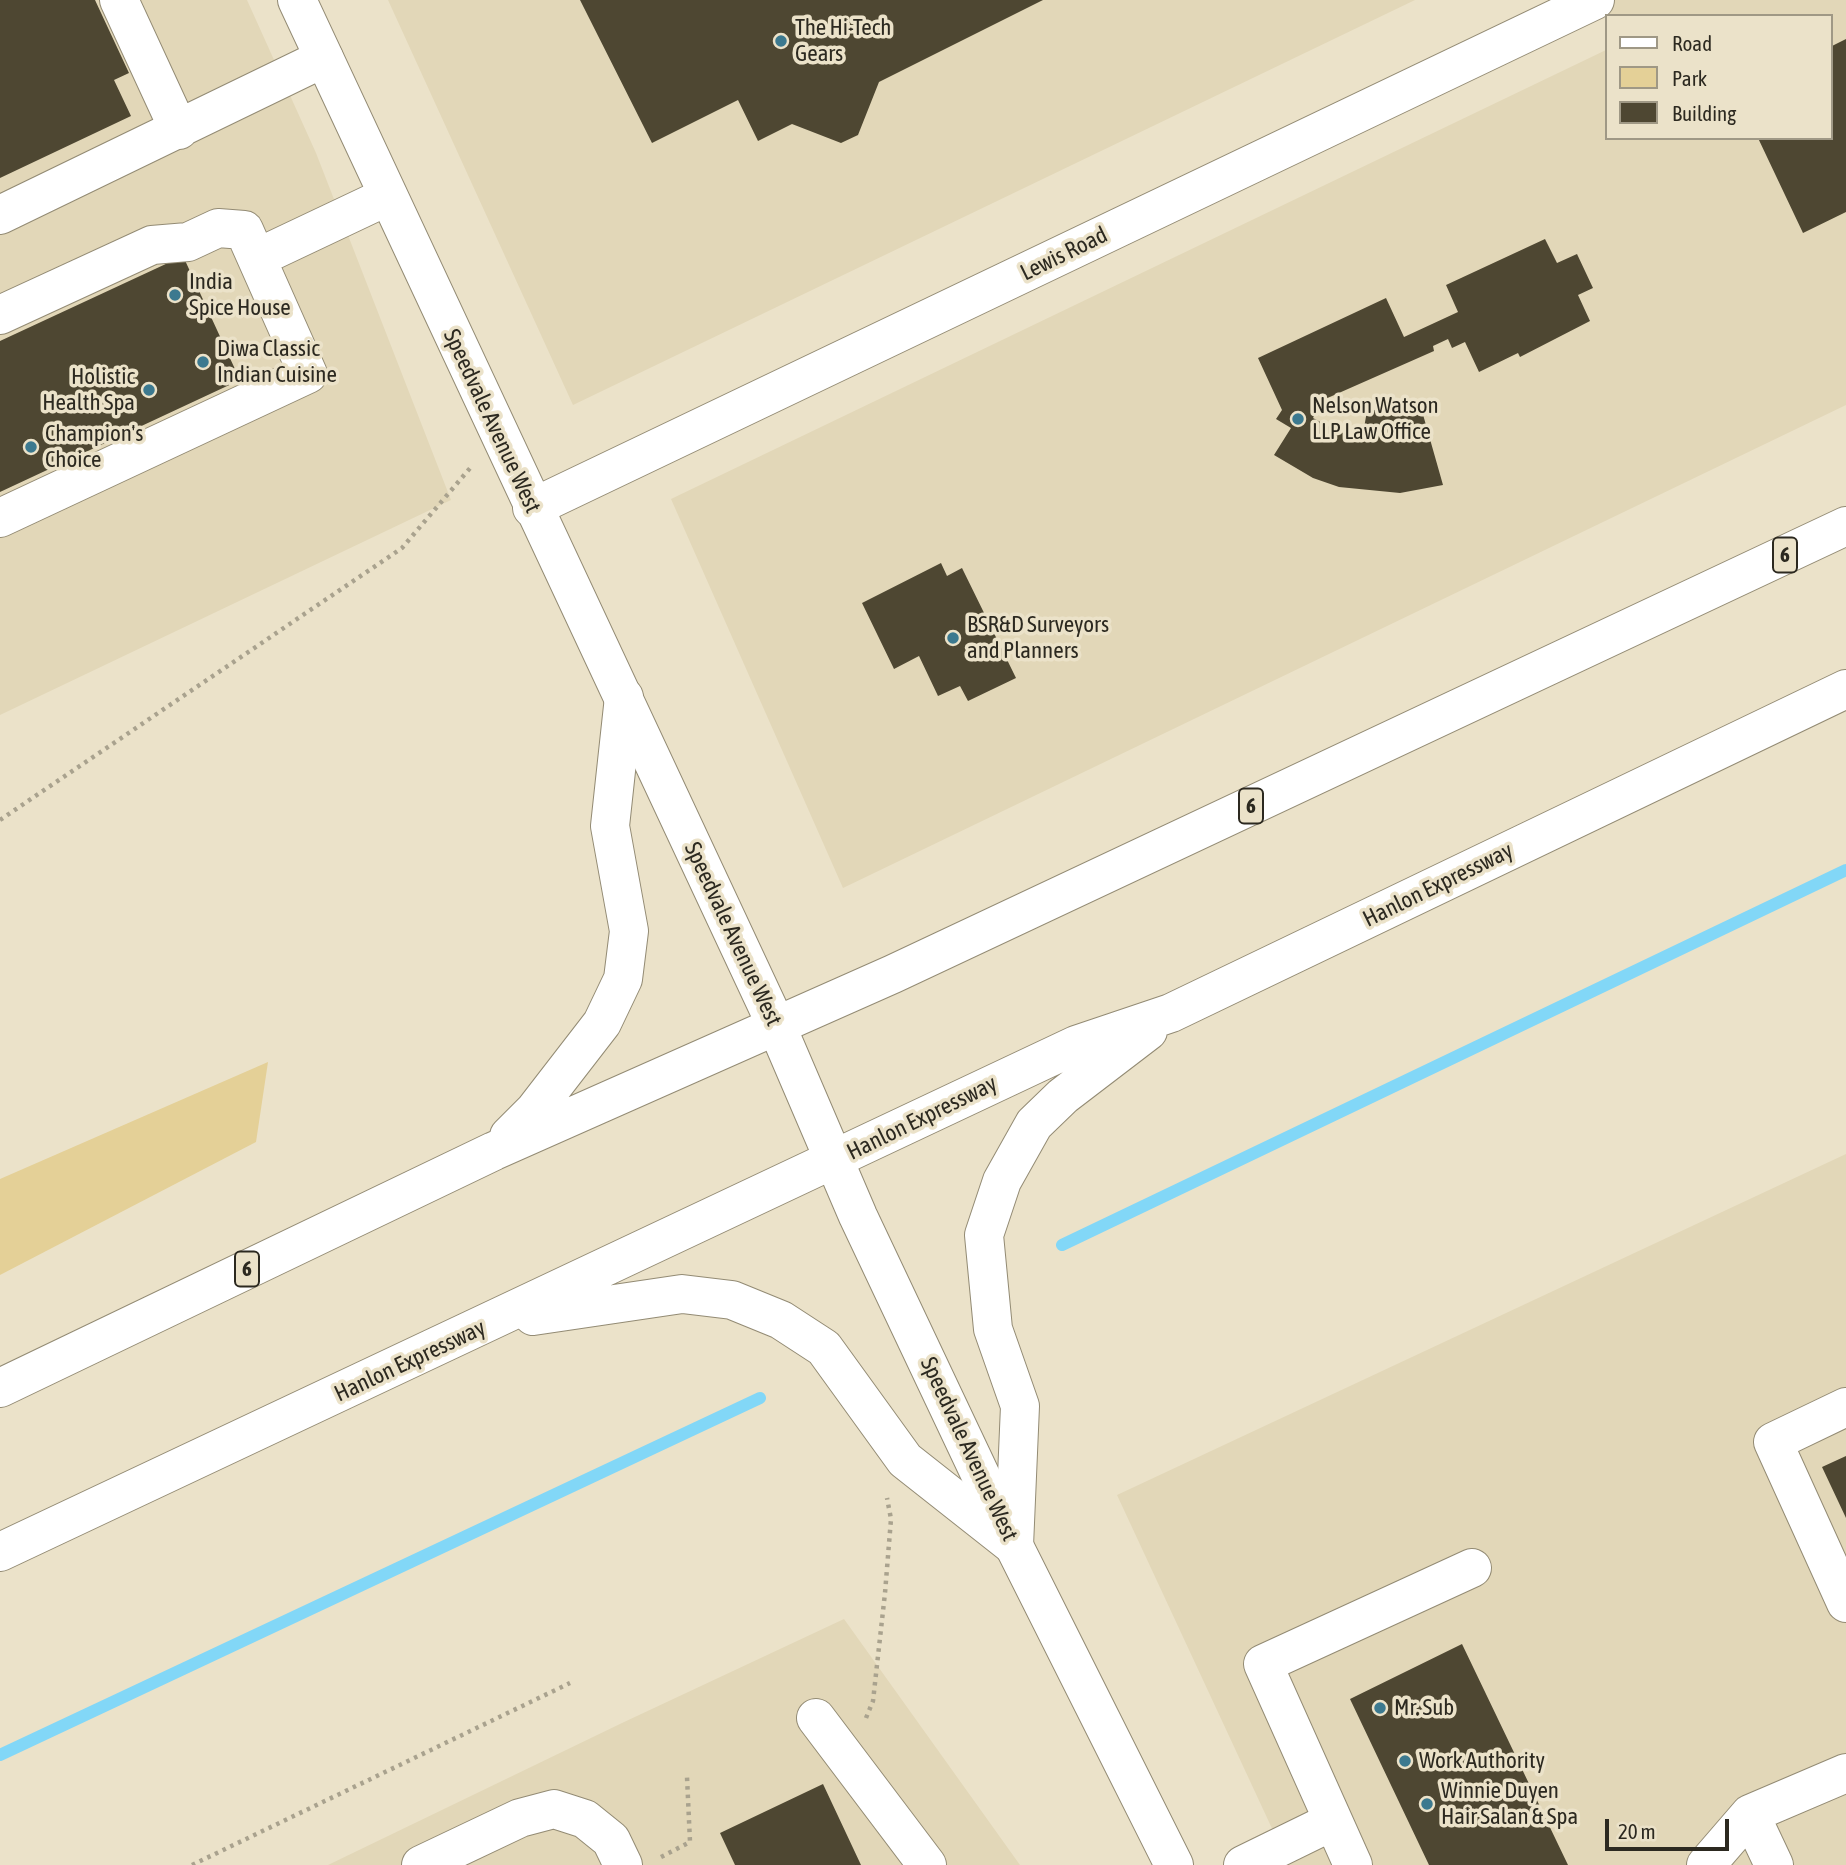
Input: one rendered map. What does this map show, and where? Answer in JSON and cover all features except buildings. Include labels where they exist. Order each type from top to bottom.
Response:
[{"type":"main road","points":[[119,0],[179,130]]},
{"type":"main road","name":"Speedvale Avenue West","points":[[297,0],[532,508],[624,697],[777,1027],[833,1160],[1014,1546],[1174,1865]]},
{"type":"main road","name":"Lewis Road","points":[[532,508],[1595,0]]},
{"type":"main road","points":[[0,215],[324,58]]},
{"type":"main road","points":[[257,258],[388,196]]},
{"type":"main road","points":[[0,316],[152,245],[188,242],[218,228],[244,230],[308,374],[0,518]]},
{"type":"main road","name":"6","points":[[0,1388],[494,1150],[777,1027],[1846,526]]},
{"type":"main road","name":"Hanlon Expressway","points":[[0,1552],[1076,1045],[1171,1013],[1846,689]]},
{"type":"main road","points":[[494,1150],[534,1111],[603,1023],[624,979],[629,931],[610,827],[624,697]]},
{"type":"main road","points":[[1014,1546],[1020,1406],[993,1329],[984,1235],[1002,1181],[1034,1124],[1063,1096],[1171,1013]]},
{"type":"main road","points":[[493,1322],[682,1294],[732,1300],[782,1320],[824,1348],[905,1460],[1014,1546]]},
{"type":"main road","points":[[1846,1407],[1773,1442],[1846,1603]]},
{"type":"main road","points":[[1353,1865],[1263,1664],[1472,1567]]},
{"type":"main road","points":[[825,1730],[916,1862]]},
{"type":"main road","points":[[1706,1865],[1750,1814],[1846,1773]]},
{"type":"main road","points":[[421,1865],[520,1818],[554,1809],[585,1818],[639,1862]]},
{"type":"main road","points":[[1750,1814],[1774,1865]]},
{"type":"main road","points":[[1243,1865],[1333,1821]]},
{"type":"path","points":[[0,820],[402,548],[498,434]]},
{"type":"path","points":[[825,1730],[864,1721],[873,1701],[891,1518],[884,1487]]},
{"type":"path","points":[[192,1865],[570,1683]]},
{"type":"path","points":[[639,1862],[691,1842],[687,1777]]},
{"type":"shaded area","points":[[0,0],[247,0],[316,153],[451,500],[0,715]]},
{"type":"shaded area","points":[[388,0],[1415,0],[573,405]]},
{"type":"shaded area","points":[[1604,0],[1846,0],[1846,405],[843,888],[671,499],[1604,51],[1604,140],[1832,140],[1832,14],[1610,14]]},
{"type":"shaded area","points":[[1846,1154],[1846,1865],[1289,1865],[1117,1495]]},
{"type":"shaded area","points":[[844,1619],[1020,1865],[328,1865],[622,1723]]},
{"type":"green space","points":[[268,1062],[256,1142],[0,1275],[0,1179]]},
{"type":"waterway","points":[[1062,1245],[1846,870]]},
{"type":"waterway","points":[[0,1755],[760,1398]]},
{"type":"place","name":"The Hi-Tech Gears","points":[[781,41]]},
{"type":"place","name":"India Spice House","points":[[175,295]]},
{"type":"place","name":"Diwa Classic Indian Cuisine","points":[[203,362]]},
{"type":"place","name":"Holistic Health Spa","points":[[149,390]]},
{"type":"place","name":"Nelson Watson LLP Law Office","points":[[1298,419]]},
{"type":"place","name":"Champion's Choice","points":[[31,447]]},
{"type":"place","name":"BSR&D Surveyors and Planners","points":[[953,638]]},
{"type":"place","name":"Mr. Sub","points":[[1380,1708]]},
{"type":"place","name":"Work Authority","points":[[1405,1761]]},
{"type":"place","name":"Winnie Duyen Hair Salan & Spa","points":[[1427,1804]]}]
